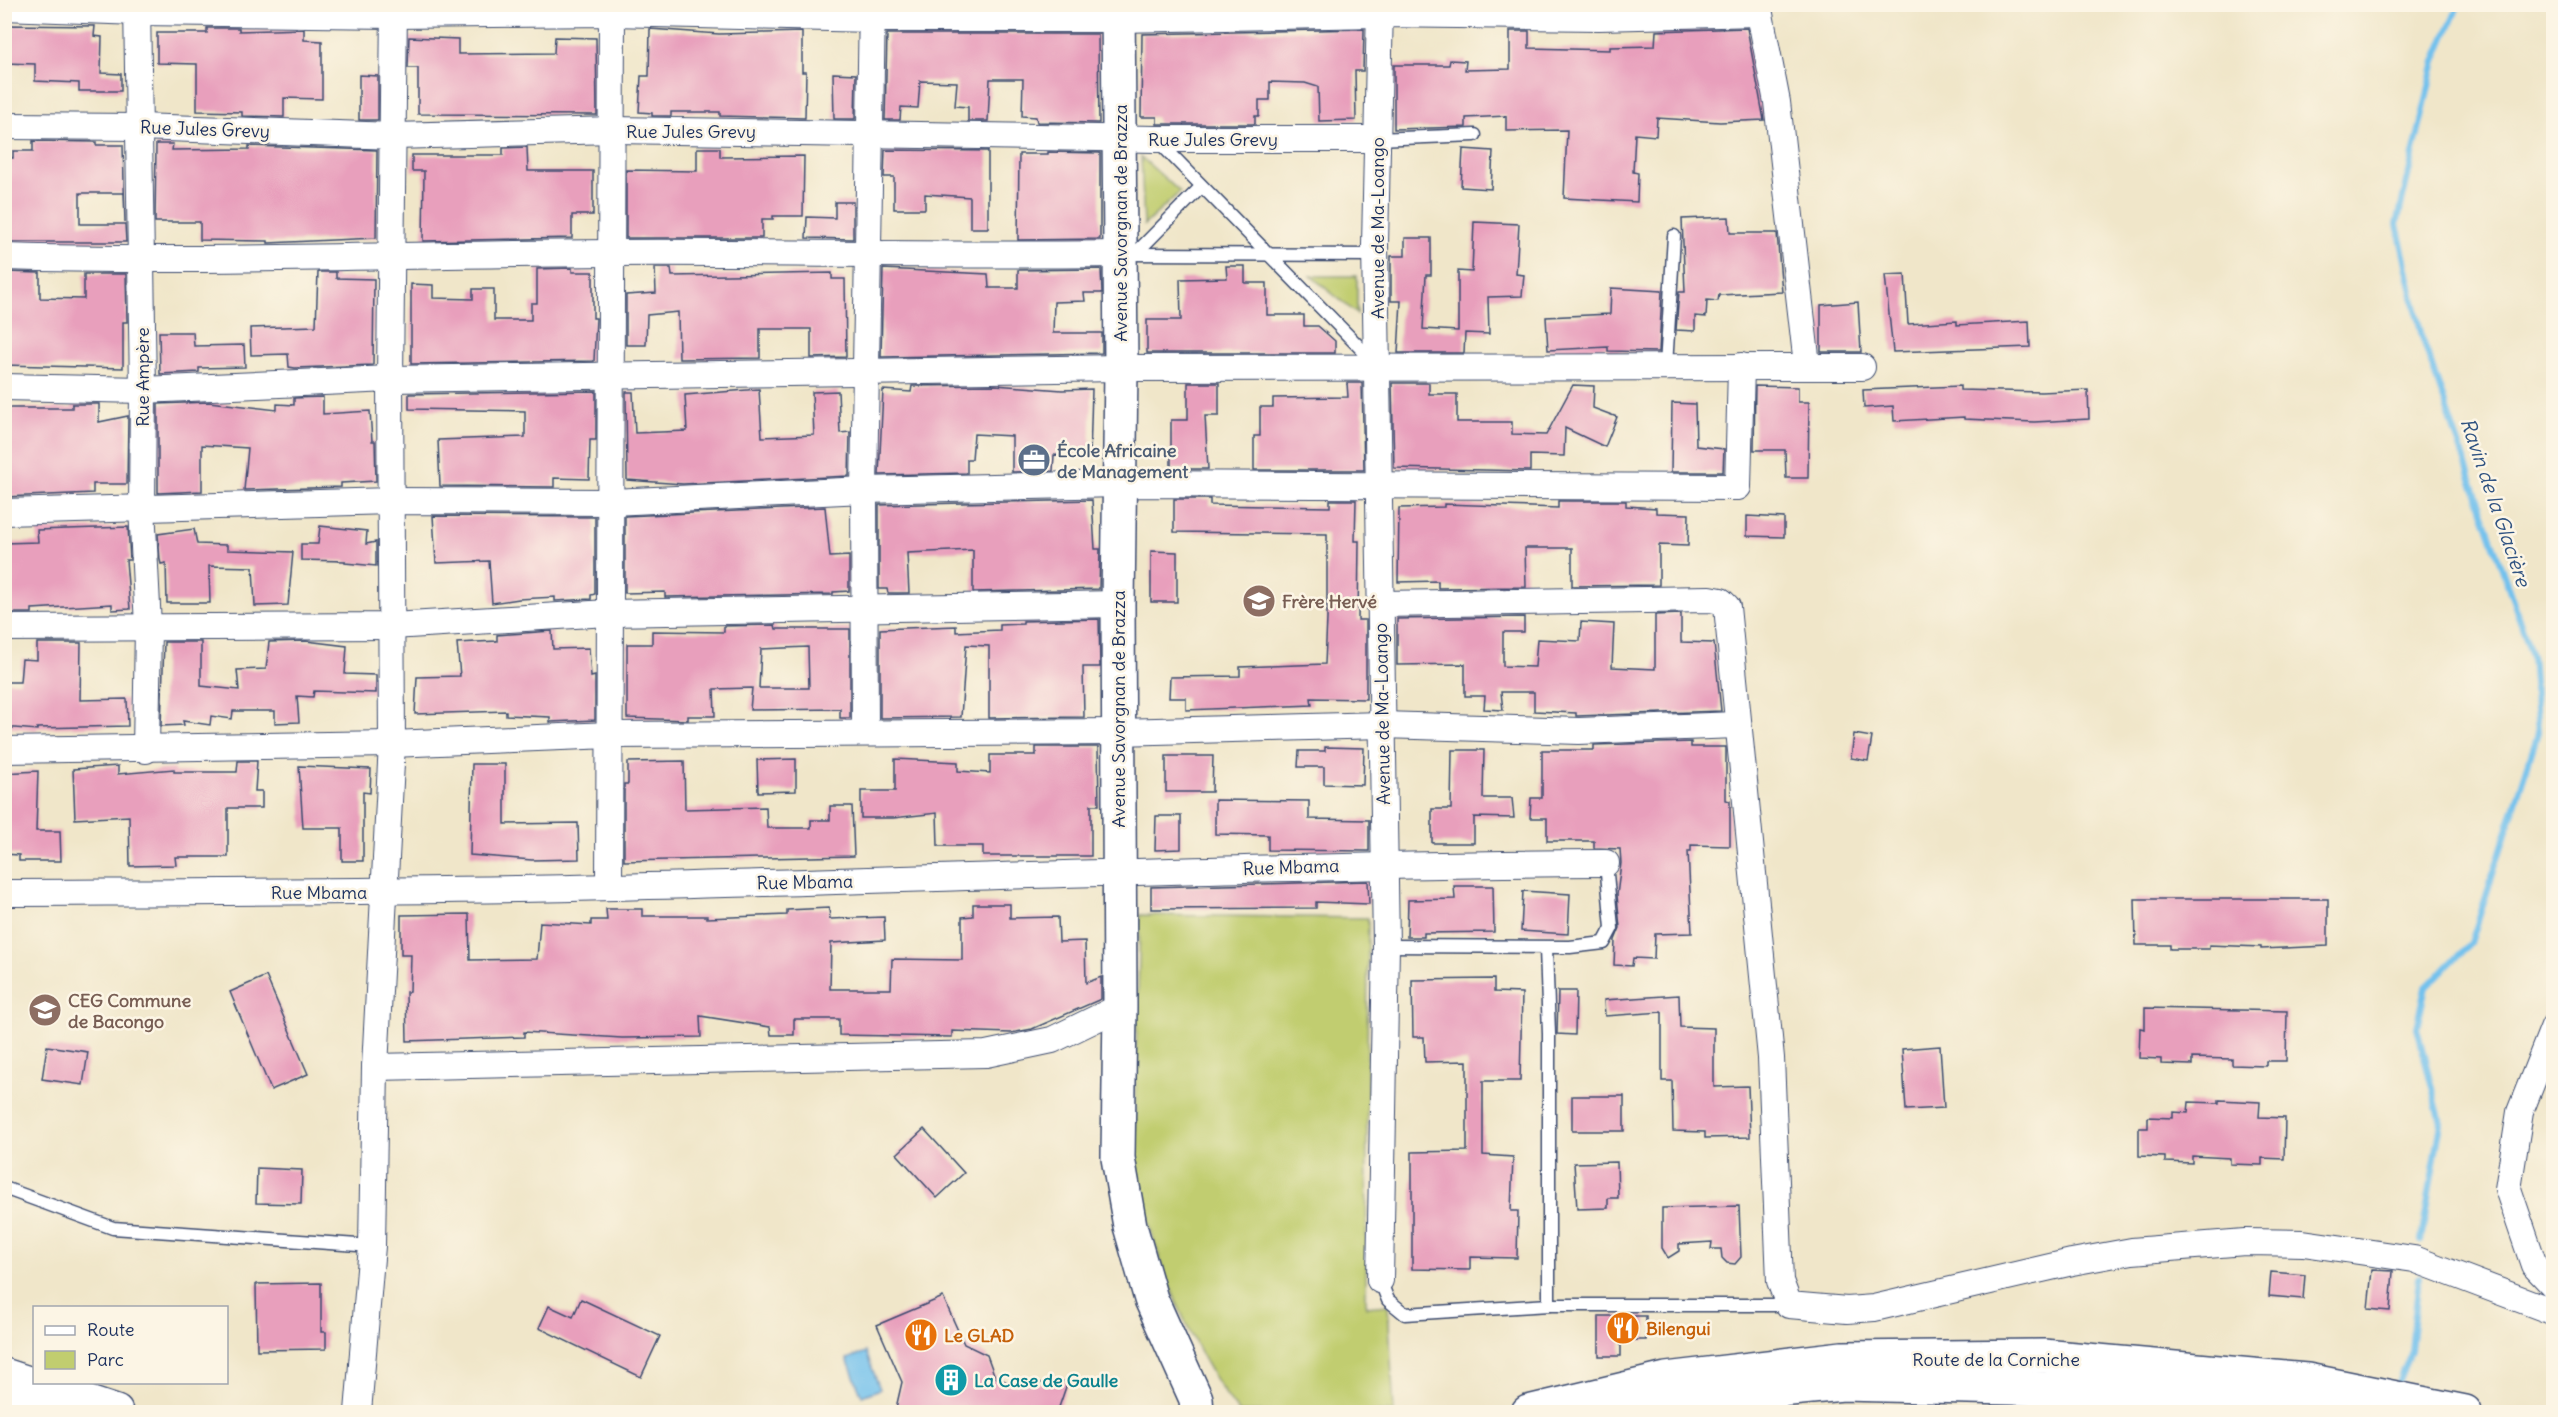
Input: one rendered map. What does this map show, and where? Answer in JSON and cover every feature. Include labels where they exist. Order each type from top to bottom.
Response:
[{"type":"main road","name":"Avenue Savorgnan de Brazza","points":[[1118,12],[1120,138],[1127,254],[1121,368],[1119,484],[1118,1158],[1130,1226],[1151,1299],[1200,1408]]},
{"type":"main road","name":"Route de la Corniche","points":[[1528,1413],[1666,1379],[1842,1371],[2043,1356],[2307,1380],[2465,1413]]},
{"type":"main road","name":"Route de la Corniche","points":[[1626,1413],[1842,1371],[2236,1400],[2333,1413]]},
{"type":"main road","points":[[4,1375],[116,1413]]},
{"type":"main road","points":[[4,1403],[37,1413]]},
{"type":"street","points":[[4,7],[872,12],[1759,9],[1777,102],[1807,365]]},
{"type":"street","name":"Rue Ampère","points":[[137,8],[143,390],[141,507],[148,626],[146,750]]},
{"type":"street","points":[[609,887],[612,9]]},
{"type":"street","name":"Avenue de Ma-Loango","points":[[1380,9],[1375,255],[1379,367],[1379,604],[1386,864],[1380,1280]]},
{"type":"street","points":[[358,1413],[372,1246],[375,1067],[392,744],[390,379],[394,256],[394,10]]},
{"type":"street","points":[[866,732],[864,490],[872,12]]},
{"type":"street","name":"Rue Jules Grevy","points":[[4,126],[139,127],[394,135],[613,130],[1156,139],[1377,139]]},
{"type":"street","points":[[4,257],[140,261],[611,253],[869,256],[1127,254]]},
{"type":"street","points":[[4,387],[143,390],[390,379],[867,374],[1121,368],[1807,365],[1862,367]]},
{"type":"street","points":[[4,512],[392,501],[612,502],[864,490],[1119,484],[1738,487],[1741,366]]},
{"type":"street","points":[[1379,604],[1643,599],[1721,601],[1727,607],[1736,725],[1764,963],[1771,1058],[1780,1281],[1789,1305],[1847,1310],[1874,1308],[2072,1262],[2132,1251],[2245,1242],[2302,1243],[2414,1259],[2553,1312]]},
{"type":"street","points":[[4,628],[392,627],[609,613],[1118,604]]},
{"type":"street","points":[[4,750],[146,750],[392,744],[610,735],[1118,732],[1382,725],[1578,731],[1736,725]]},
{"type":"street","name":"Rue Mbama","points":[[4,893],[609,887],[1118,874],[1386,864],[1606,863]]},
{"type":"street","points":[[375,1067],[986,1054],[1052,1040],[1120,1007]]},
{"type":"street","points":[[2553,1026],[2520,1112],[2508,1189],[2534,1265],[2553,1286]]},
{"type":"lane","points":[[1377,139],[1475,135]]},
{"type":"lane","points":[[1156,139],[1379,367]]},
{"type":"lane","points":[[1127,254],[1201,187]]},
{"type":"lane","points":[[1666,366],[1674,236]]},
{"type":"lane","points":[[1127,254],[1375,255]]},
{"type":"lane","points":[[1386,946],[1546,948],[1599,945],[1609,937],[1612,928],[1606,863]]},
{"type":"lane","points":[[1546,948],[1549,1058],[1549,1305]]},
{"type":"lane","points":[[4,1188],[113,1228],[372,1246]]},
{"type":"lane","points":[[1380,1280],[1388,1300],[1405,1314],[1549,1305],[1789,1305]]},
{"type":"green space","points":[[1141,157],[1180,192],[1144,225]]},
{"type":"green space","points":[[1311,276],[1357,276],[1357,314]]},
{"type":"green space","points":[[1140,915],[1368,918],[1366,1307],[1388,1305],[1394,1412],[1239,1412],[1221,1389],[1204,1359],[1171,1289],[1147,1216],[1139,1182],[1135,1094]]},
{"type":"water","points":[[866,1352],[880,1389],[862,1396],[847,1359]]},
{"type":"building","points":[[4,25],[95,26],[94,36],[102,37],[101,73],[121,74],[121,91],[79,91],[79,83],[35,81],[35,64],[4,63]]},
{"type":"building","points":[[207,28],[239,28],[239,31],[304,29],[304,40],[322,41],[322,99],[284,98],[284,117],[242,116],[242,112],[197,111],[197,64],[157,63],[157,33],[207,33]]},
{"type":"building","points":[[1747,28],[1764,120],[1720,122],[1657,118],[1656,136],[1635,134],[1633,172],[1638,173],[1637,202],[1564,198],[1567,130],[1506,131],[1506,116],[1466,118],[1466,127],[1394,129],[1394,65],[1449,65],[1450,60],[1466,61],[1465,70],[1510,69],[1510,31],[1529,31],[1529,48],[1610,50],[1610,47],[1655,46],[1656,31]]},
{"type":"building","points":[[650,29],[719,34],[802,32],[802,72],[806,72],[805,118],[720,116],[720,112],[671,112],[671,116],[652,116],[652,113],[639,112],[641,76],[649,76]]},
{"type":"building","points":[[1364,29],[1363,71],[1355,71],[1356,120],[1319,121],[1318,87],[1305,83],[1270,82],[1270,100],[1259,100],[1259,116],[1255,116],[1255,124],[1157,124],[1157,117],[1141,117],[1142,34]]},
{"type":"building","points":[[887,34],[1098,34],[1099,123],[1037,122],[1036,117],[1022,116],[1023,79],[990,79],[988,121],[968,121],[968,107],[955,106],[957,82],[920,81],[918,108],[901,107],[900,120],[885,120]]},
{"type":"building","points":[[409,37],[458,39],[458,54],[554,53],[555,37],[596,38],[597,115],[418,114],[418,68],[408,68]]},
{"type":"building","points":[[833,73],[856,74],[855,119],[834,119]]},
{"type":"building","points":[[359,75],[378,76],[378,120],[359,120]]},
{"type":"building","points":[[33,141],[123,145],[125,222],[124,193],[80,193],[80,224],[125,224],[126,242],[4,242],[4,158],[13,158],[13,151],[33,151]]},
{"type":"building","points":[[156,144],[173,144],[172,150],[249,149],[249,146],[377,150],[376,238],[268,243],[268,241],[200,240],[200,222],[155,222]]},
{"type":"building","points":[[527,147],[528,171],[593,171],[593,215],[572,215],[572,238],[423,241],[424,171],[412,171],[412,155],[503,155],[503,148]]},
{"type":"building","points":[[697,148],[720,148],[720,157],[804,156],[803,216],[773,216],[773,219],[762,219],[762,238],[626,238],[626,170],[697,171]]},
{"type":"building","points":[[1463,149],[1493,151],[1491,189],[1461,187]]},
{"type":"building","points":[[885,150],[988,151],[988,228],[970,228],[970,197],[925,194],[925,209],[894,209],[894,177],[884,177]]},
{"type":"building","points":[[1048,152],[1100,153],[1100,239],[1018,240],[1019,154],[1048,154]]},
{"type":"building","points":[[835,202],[853,202],[853,239],[806,238],[807,217],[835,218]]},
{"type":"building","points":[[1729,217],[1730,233],[1777,233],[1782,292],[1719,295],[1718,301],[1707,300],[1706,317],[1695,316],[1695,331],[1676,330],[1679,292],[1685,292],[1682,219]]},
{"type":"building","points":[[1474,222],[1519,224],[1516,274],[1524,275],[1522,296],[1488,297],[1489,334],[1465,333],[1464,353],[1398,353],[1401,301],[1391,301],[1391,256],[1405,256],[1405,238],[1431,238],[1431,275],[1426,275],[1423,329],[1458,331],[1458,271],[1472,272]]},
{"type":"building","points":[[1226,266],[1245,266],[1245,283],[1267,283],[1267,315],[1304,315],[1304,326],[1318,326],[1335,341],[1335,353],[1147,353],[1147,320],[1181,320],[1180,279],[1227,278]]},
{"type":"building","points":[[572,268],[572,272],[593,272],[593,318],[596,318],[594,361],[411,364],[411,284],[433,285],[433,298],[473,299],[473,289],[494,289],[494,320],[531,320],[531,303],[537,303],[537,269]]},
{"type":"building","points":[[655,268],[671,268],[672,276],[832,273],[832,279],[845,279],[846,357],[811,358],[811,329],[760,329],[760,358],[679,359],[678,312],[647,315],[646,345],[626,345],[626,295],[656,293]]},
{"type":"building","points":[[883,269],[988,274],[989,288],[1018,288],[1018,270],[1101,269],[1102,293],[1084,293],[1085,301],[1054,302],[1053,333],[1102,333],[1102,353],[881,357]]},
{"type":"building","points":[[4,272],[40,273],[40,298],[84,299],[84,274],[126,274],[127,322],[123,322],[123,368],[4,365]]},
{"type":"building","points":[[318,272],[336,272],[336,278],[374,279],[373,365],[295,368],[289,367],[288,354],[251,355],[250,328],[316,326]]},
{"type":"building","points":[[1905,274],[1908,324],[1957,321],[1957,325],[2029,321],[2030,347],[1893,352],[1885,275]]},
{"type":"building","points":[[1611,288],[1662,291],[1659,352],[1608,351],[1608,347],[1548,350],[1546,317],[1610,314]]},
{"type":"building","points":[[1858,302],[1861,352],[1821,352],[1821,305]]},
{"type":"building","points":[[159,332],[193,332],[194,346],[244,345],[245,367],[199,368],[199,372],[160,374]]},
{"type":"building","points":[[1188,383],[1219,383],[1219,416],[1205,416],[1208,469],[1171,469],[1171,420],[1188,420]]},
{"type":"building","points":[[1347,383],[1362,383],[1364,470],[1254,470],[1254,436],[1260,436],[1260,407],[1273,407],[1273,398],[1348,397]]},
{"type":"building","points":[[1392,383],[1429,383],[1429,394],[1457,394],[1457,422],[1512,422],[1512,434],[1546,435],[1573,385],[1594,386],[1593,408],[1617,417],[1605,447],[1565,428],[1564,456],[1530,455],[1530,471],[1394,468]]},
{"type":"building","points":[[995,385],[1062,390],[1092,389],[1090,458],[1054,455],[1053,471],[1012,472],[1012,436],[974,434],[972,459],[967,459],[967,473],[879,475],[883,390],[911,392],[912,386]]},
{"type":"building","points":[[1755,386],[1798,387],[1798,402],[1809,402],[1808,478],[1786,478],[1785,450],[1754,450]]},
{"type":"building","points":[[1960,386],[1960,390],[2041,392],[2088,390],[2089,419],[2034,422],[1964,419],[1964,417],[1894,421],[1893,406],[1864,408],[1863,390]]},
{"type":"building","points":[[759,389],[762,437],[814,435],[812,392],[838,391],[840,433],[850,432],[849,476],[683,484],[627,480],[626,392],[633,392],[635,433],[687,431],[685,395]]},
{"type":"building","points":[[596,391],[596,440],[590,440],[589,479],[554,478],[554,487],[440,486],[438,440],[525,437],[525,411],[409,409],[409,394]]},
{"type":"building","points":[[323,397],[323,414],[370,411],[372,441],[375,441],[376,481],[341,483],[341,487],[244,490],[248,448],[202,445],[202,491],[158,493],[158,404],[209,402],[277,410],[277,404],[294,405],[294,398]]},
{"type":"building","points":[[1672,403],[1695,404],[1696,446],[1724,449],[1723,472],[1671,472]]},
{"type":"building","points":[[72,404],[99,404],[99,422],[128,416],[127,484],[93,484],[93,493],[4,497],[4,408],[72,408]]},
{"type":"building","points":[[1174,499],[1210,499],[1210,505],[1330,507],[1330,500],[1356,500],[1355,541],[1359,541],[1358,620],[1366,620],[1366,699],[1311,698],[1312,705],[1186,710],[1186,698],[1169,698],[1170,677],[1240,676],[1240,667],[1325,664],[1327,619],[1327,534],[1174,532]]},
{"type":"building","points":[[1092,500],[1095,549],[1100,549],[1099,589],[973,592],[973,550],[907,553],[909,593],[888,593],[887,589],[879,589],[879,505]]},
{"type":"building","points":[[1558,501],[1626,501],[1626,506],[1656,508],[1656,513],[1689,514],[1688,546],[1659,545],[1659,585],[1572,586],[1572,548],[1525,548],[1526,587],[1438,588],[1438,581],[1398,582],[1399,508],[1444,507],[1444,504],[1558,508]]},
{"type":"building","points":[[825,507],[830,557],[849,556],[849,591],[833,592],[833,594],[665,597],[665,592],[625,593],[625,516]]},
{"type":"building","points":[[433,516],[595,517],[595,594],[591,595],[591,599],[555,601],[555,597],[492,603],[489,561],[436,563]]},
{"type":"building","points":[[1747,516],[1784,518],[1784,537],[1747,536]]},
{"type":"building","points":[[320,526],[367,531],[366,544],[376,542],[376,566],[345,563],[345,561],[301,560],[301,544],[318,544]]},
{"type":"building","points":[[128,527],[130,560],[126,560],[130,609],[112,610],[112,604],[32,609],[32,613],[4,613],[4,543],[38,542],[37,530]]},
{"type":"building","points":[[194,529],[197,544],[227,545],[227,550],[293,552],[288,605],[255,606],[253,567],[209,566],[210,603],[167,603],[166,563],[161,564],[158,534]]},
{"type":"building","points":[[1151,551],[1177,552],[1177,602],[1151,602]]},
{"type":"building","points":[[1681,614],[1681,642],[1714,643],[1721,711],[1576,716],[1576,713],[1534,711],[1534,692],[1501,692],[1503,710],[1484,709],[1485,696],[1465,696],[1465,664],[1397,665],[1397,619],[1524,617],[1524,632],[1503,632],[1503,666],[1535,667],[1537,639],[1580,641],[1581,622],[1614,624],[1612,667],[1655,669],[1655,615]]},
{"type":"building","points":[[1099,619],[1100,667],[1083,667],[1084,717],[989,718],[989,646],[966,645],[961,717],[880,718],[880,629],[956,626],[956,632],[1000,630],[1000,625],[1023,624],[1023,621]]},
{"type":"building","points":[[775,625],[776,629],[850,629],[850,718],[840,718],[840,709],[750,710],[752,688],[714,689],[715,716],[688,716],[688,720],[627,718],[627,644],[652,644],[652,631],[724,632],[724,626]],"holes":[[[808,647],[809,688],[759,688],[761,649]]]},
{"type":"building","points":[[552,631],[553,649],[589,648],[591,677],[595,676],[595,720],[550,722],[550,717],[506,715],[506,711],[415,714],[417,677],[460,676],[457,643],[497,641],[497,635]]},
{"type":"building","points":[[306,641],[347,646],[345,674],[376,675],[376,693],[314,691],[313,697],[297,696],[299,722],[275,723],[275,711],[233,711],[232,719],[211,716],[210,725],[183,721],[184,725],[161,726],[164,642],[201,642],[201,686],[239,690],[237,670],[266,669],[269,642]]},
{"type":"building","points":[[37,643],[81,643],[80,700],[127,699],[128,726],[37,728],[37,730],[4,727],[4,682],[20,682],[22,659],[37,660]]},
{"type":"building","points":[[1854,734],[1872,737],[1868,761],[1851,758]]},
{"type":"building","points":[[1691,742],[1691,747],[1726,747],[1726,800],[1730,801],[1730,846],[1691,845],[1691,851],[1688,851],[1692,933],[1655,934],[1654,959],[1633,958],[1632,966],[1614,965],[1615,940],[1620,928],[1617,895],[1621,863],[1620,849],[1594,848],[1594,841],[1547,841],[1547,818],[1530,818],[1531,798],[1542,798],[1542,750],[1594,750],[1594,745]]},
{"type":"building","points":[[1036,747],[1098,747],[1099,805],[1091,805],[1091,856],[983,856],[983,846],[938,846],[937,813],[893,818],[861,818],[861,791],[895,791],[895,759],[958,762],[958,771],[990,773],[990,755],[1036,755]]},
{"type":"building","points":[[1325,747],[1364,748],[1363,785],[1324,784],[1324,767],[1298,767],[1299,751],[1325,751]]},
{"type":"building","points":[[1452,750],[1484,750],[1483,798],[1512,798],[1514,818],[1474,817],[1474,843],[1432,843],[1432,809],[1451,809]]},
{"type":"building","points":[[1166,756],[1213,756],[1212,792],[1166,792]]},
{"type":"building","points":[[796,759],[796,791],[758,792],[757,760]]},
{"type":"building","points":[[238,761],[257,761],[255,791],[262,791],[262,808],[228,808],[228,857],[175,857],[176,865],[130,866],[129,816],[75,819],[73,769],[118,766],[118,774],[174,769],[174,772],[237,772]]},
{"type":"building","points":[[684,761],[685,809],[766,807],[767,828],[811,828],[811,820],[830,820],[830,806],[852,806],[854,856],[624,861],[624,784],[628,784],[628,762]]},
{"type":"building","points":[[472,764],[505,764],[505,824],[578,823],[579,859],[532,860],[470,855]]},
{"type":"building","points":[[299,766],[371,769],[370,793],[363,792],[363,861],[342,861],[342,828],[303,828]]},
{"type":"building","points":[[38,771],[36,831],[60,831],[61,861],[19,861],[19,855],[4,854],[4,773]]},
{"type":"building","points":[[1215,800],[1309,801],[1309,819],[1369,820],[1369,851],[1268,850],[1268,835],[1215,834]]},
{"type":"building","points":[[1156,816],[1181,816],[1181,849],[1155,850]]},
{"type":"building","points":[[1368,881],[1369,904],[1316,902],[1316,908],[1151,909],[1151,887]]},
{"type":"building","points":[[1454,886],[1493,886],[1494,932],[1424,933],[1424,937],[1407,937],[1408,900],[1455,899]]},
{"type":"building","points":[[1523,891],[1570,894],[1568,934],[1521,931]]},
{"type":"building","points":[[2135,899],[2328,899],[2328,946],[2261,949],[2261,947],[2209,945],[2209,949],[2170,949],[2170,945],[2136,945]]},
{"type":"building","points":[[973,904],[1010,904],[1010,918],[1058,917],[1059,942],[1085,941],[1086,983],[1101,977],[1101,999],[1032,1029],[1011,1033],[952,1031],[952,1037],[839,1035],[839,1019],[794,1019],[794,1035],[771,1035],[770,1027],[700,1016],[701,1037],[622,1038],[524,1032],[524,1037],[407,1041],[406,992],[410,992],[411,955],[401,955],[401,915],[469,914],[470,960],[537,959],[540,922],[591,925],[591,920],[607,920],[606,909],[642,909],[642,916],[707,916],[707,918],[787,915],[787,910],[829,908],[830,919],[884,917],[885,940],[831,943],[830,989],[891,989],[892,959],[962,960],[962,917],[973,916]]},
{"type":"building","points":[[266,976],[308,1074],[271,1090],[230,992]]},
{"type":"building","points":[[1494,979],[1494,992],[1522,993],[1520,1081],[1483,1081],[1483,1155],[1513,1157],[1511,1211],[1518,1211],[1517,1258],[1470,1257],[1470,1270],[1412,1269],[1412,1152],[1467,1151],[1467,1061],[1425,1062],[1424,1037],[1413,1037],[1412,980]]},
{"type":"building","points":[[1558,991],[1576,991],[1575,1035],[1557,1034]]},
{"type":"building","points":[[1679,995],[1680,1027],[1714,1028],[1714,1087],[1748,1086],[1750,1137],[1705,1138],[1705,1132],[1673,1131],[1672,1081],[1662,1081],[1662,1012],[1605,1016],[1604,1000]]},
{"type":"building","points":[[2145,1008],[2287,1011],[2286,1061],[2266,1061],[2266,1066],[2232,1065],[2232,1059],[2192,1058],[2192,1065],[2161,1064],[2161,1059],[2139,1058],[2140,1028],[2145,1029]]},
{"type":"building","points":[[47,1046],[88,1052],[83,1085],[42,1079]]},
{"type":"building","points":[[1940,1046],[1944,1108],[1906,1110],[1902,1049]]},
{"type":"building","points":[[1572,1096],[1624,1096],[1624,1131],[1572,1131]]},
{"type":"building","points":[[2219,1100],[2260,1102],[2259,1117],[2285,1118],[2284,1159],[2262,1158],[2262,1165],[2230,1164],[2230,1158],[2192,1156],[2192,1163],[2165,1162],[2165,1157],[2139,1156],[2139,1128],[2148,1128],[2148,1117],[2173,1118],[2173,1112],[2188,1113],[2189,1102],[2219,1103]]},
{"type":"building","points":[[924,1129],[964,1173],[937,1198],[897,1154]]},
{"type":"building","points":[[1617,1162],[1618,1198],[1608,1198],[1608,1208],[1577,1209],[1574,1163]]},
{"type":"building","points":[[257,1168],[302,1170],[301,1204],[256,1203]]},
{"type":"building","points":[[1739,1206],[1741,1257],[1735,1264],[1727,1263],[1722,1258],[1721,1249],[1711,1249],[1712,1242],[1679,1244],[1679,1251],[1668,1258],[1662,1248],[1662,1208]]},
{"type":"building","points":[[2372,1270],[2393,1271],[2390,1311],[2368,1309]]},
{"type":"building","points":[[2271,1272],[2305,1275],[2303,1299],[2269,1296]]},
{"type":"building","points":[[321,1283],[321,1332],[326,1332],[326,1349],[257,1350],[256,1284]]},
{"type":"building","name":"La Case de Gaulle","points":[[943,1297],[964,1344],[987,1355],[995,1377],[1014,1385],[1068,1381],[1057,1413],[906,1413],[896,1408],[902,1382],[877,1325]]},
{"type":"building","points":[[581,1299],[660,1336],[641,1377],[539,1328],[549,1306],[573,1317]]},
{"type":"building","name":"Bilengui","points":[[1599,1316],[1646,1316],[1646,1340],[1621,1340],[1621,1356],[1599,1356]]},
{"type":"waterway","name":"Ravin de la Glacière","points":[[2421,1240],[2441,1123],[2417,1028],[2426,987],[2471,943],[2538,733],[2532,656],[2422,337],[2397,224],[2435,61],[2459,4]]},
{"type":"waterway","name":"Ravin de la Glacière","points":[[2396,1387],[2411,1350],[2419,1277]]},
{"type":"place","name":"École Africaine de Management","points":[[1034,460]]},
{"type":"place","name":"Frère Hervé","points":[[1259,601]]},
{"type":"place","name":"CEG Commune de Bacongo","points":[[45,1010]]},
{"type":"place","name":"Bilengui","points":[[1623,1328]]},
{"type":"place","name":"Le GLAD","points":[[921,1335]]},
{"type":"place","name":"La Case de Gaulle","points":[[951,1380]]}]
